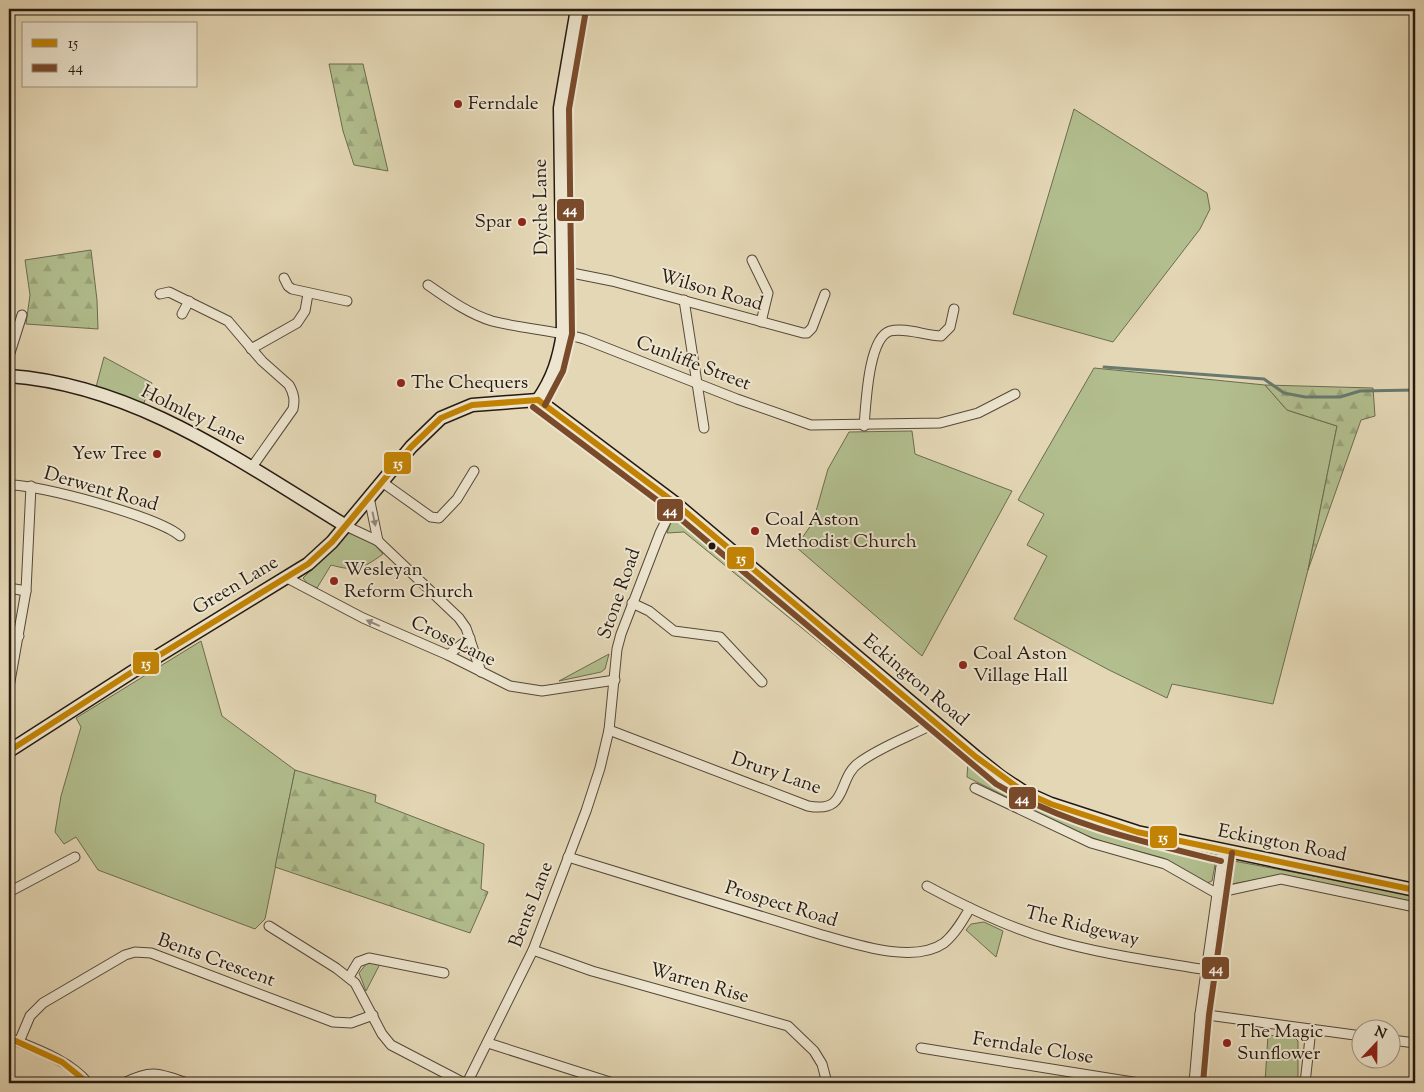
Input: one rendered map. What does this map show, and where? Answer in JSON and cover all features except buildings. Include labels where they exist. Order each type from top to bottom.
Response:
[{"type":"main road","name":"Dyche Lane","points":[[538,400],[551,381],[559,358],[563,333],[560,108],[577,9]]},
{"type":"main road","name":"Holmley Lane","points":[[9,376],[46,380],[117,400],[167,420],[252,467],[346,526]]},
{"type":"main road","name":"Green Lane","points":[[9,751],[132,672],[287,578],[319,555],[346,526],[422,435],[449,413],[472,405],[538,400]]},
{"type":"main road","name":"Eckington Road","points":[[538,400],[675,503],[1001,778],[1024,792],[1051,804],[1137,832],[1223,852],[1415,890]]},
{"type":"street","points":[[752,260],[768,294],[761,322]]},
{"type":"street","name":"Wilson Road","points":[[562,271],[684,300],[796,333],[807,333],[812,328],[825,294]]},
{"type":"street","points":[[284,278],[292,289],[308,294],[348,301]]},
{"type":"street","name":"Cunliffe Street","points":[[428,285],[456,300],[474,314],[493,321],[563,333],[811,425],[864,426],[930,423],[958,419],[985,410],[1015,394]]},
{"type":"street","points":[[160,294],[169,292],[228,321],[251,349],[288,385],[295,402],[293,409],[252,467]]},
{"type":"street","points":[[251,349],[297,323],[306,311],[308,294]]},
{"type":"street","points":[[684,300],[704,428]]},
{"type":"street","points":[[182,314],[189,301]]},
{"type":"street","points":[[864,426],[873,354],[880,339],[891,331],[941,336],[950,327],[954,309]]},
{"type":"street","points":[[9,356],[13,324],[22,315]]},
{"type":"street","points":[[382,482],[431,517],[439,518],[457,499],[474,471]]},
{"type":"street","name":"Derwent Road","points":[[9,485],[31,486],[81,499],[167,526],[180,536]]},
{"type":"street","points":[[9,687],[26,590],[31,486]]},
{"type":"street","points":[[369,497],[378,541]]},
{"type":"street","name":"Stone Road","points":[[609,730],[618,649],[632,603],[660,533],[675,503]]},
{"type":"street","points":[[346,526],[378,541],[459,618],[470,638],[481,672]]},
{"type":"street","name":"Cross Lane","points":[[287,578],[363,618],[448,655],[510,686],[542,691],[615,680]]},
{"type":"street","points":[[9,588],[26,590]]},
{"type":"street","points":[[632,603],[649,611],[674,631],[720,637],[746,672],[762,682]]},
{"type":"street","points":[[9,634],[19,636]]},
{"type":"street","points":[[448,655],[470,638]]},
{"type":"street","name":"Drury Lane","points":[[609,730],[808,806],[818,808],[828,807],[835,802],[841,795],[850,772],[860,761],[935,723]]},
{"type":"street","name":"Bents Lane","points":[[466,1083],[488,1043],[533,950],[600,768],[609,730]]},
{"type":"street","points":[[975,788],[1091,842],[1170,866],[1216,893]]},
{"type":"street","points":[[1194,1083],[1200,1014],[1223,852]]},
{"type":"street","points":[[9,892],[75,857]]},
{"type":"street","name":"Prospect Road","points":[[568,857],[819,934],[853,943],[906,953],[932,949],[944,943],[954,933],[970,908]]},
{"type":"street","name":"Eckington Road","points":[[1216,893],[1281,879],[1415,907]]},
{"type":"street","name":"The Ridgeway","points":[[927,886],[970,908],[1061,942],[1106,953],[1206,970]]},
{"type":"street","points":[[270,926],[349,976],[361,991],[382,1034],[391,1045],[466,1083]]},
{"type":"street","name":"Warren Rise","points":[[533,950],[592,971],[788,1026],[814,1051],[822,1064],[827,1083]]},
{"type":"street","name":"Bents Crescent","points":[[18,1042],[30,1016],[43,1003],[125,955],[143,952],[333,1022],[351,1023],[373,1015]]},
{"type":"street","points":[[349,976],[358,962],[369,958],[444,974]]},
{"type":"street","points":[[1200,1014],[1352,1035]]},
{"type":"street","points":[[1305,1083],[1311,1029]]},
{"type":"street","points":[[9,1038],[67,1065],[88,1083]]},
{"type":"street","points":[[1402,1041],[1415,1043]]},
{"type":"street","points":[[488,1043],[613,1083]]},
{"type":"street","name":"Ferndale Close","points":[[921,1048],[1139,1083]]},
{"type":"street","points":[[124,1083],[148,1073],[166,1076],[187,1083]]},
{"type":"street","points":[[1414,1083],[1415,1075]]},
{"type":"green space","points":[[329,64],[363,64],[388,171],[354,165],[343,131]]},
{"type":"green space","points":[[1074,109],[1207,193],[1210,209],[1200,229],[1113,342],[1013,314]]},
{"type":"green space","points":[[91,250],[97,300],[98,329],[26,324],[30,295],[25,260]]},
{"type":"green space","points":[[104,357],[152,383],[143,405],[96,387]]},
{"type":"green space","points":[[1094,368],[1265,385],[1287,410],[1337,426],[1308,570],[1273,704],[1172,684],[1167,698],[1109,670],[1014,619],[1047,556],[1027,545],[1044,514],[1018,500]]},
{"type":"green space","points":[[1265,385],[1373,388],[1375,416],[1361,420],[1308,570],[1337,426],[1287,410]]},
{"type":"green space","points":[[912,431],[915,454],[1012,491],[922,656],[796,547],[813,522],[828,469],[849,432]]},
{"type":"green space","points":[[679,516],[817,628],[912,712],[911,717],[684,532],[667,533],[671,522]]},
{"type":"green space","points":[[349,533],[373,543],[383,554],[359,568],[353,569],[331,565],[317,588],[308,584],[303,578]]},
{"type":"green space","points":[[201,641],[222,716],[295,770],[265,919],[255,929],[98,870],[76,837],[64,844],[55,832],[61,796],[81,727],[76,718]]},
{"type":"green space","points":[[609,654],[605,669],[601,672],[559,681]]},
{"type":"green space","points":[[968,761],[1033,806],[1118,833],[1197,852],[1211,859],[1215,865],[1212,881],[1207,883],[1163,858],[1104,842],[1074,831],[967,777]]},
{"type":"green space","points":[[295,770],[376,795],[375,802],[484,844],[481,889],[488,892],[470,933],[275,867]]},
{"type":"green space","points":[[1234,861],[1415,895],[1415,902],[1283,875],[1232,884],[1226,881],[1225,872]]},
{"type":"green space","points":[[984,922],[1003,931],[996,957],[966,930],[971,924]]},
{"type":"green space","points":[[367,963],[380,964],[366,991],[359,973]]},
{"type":"green space","points":[[1268,1035],[1295,1038],[1298,1041],[1298,1083],[1265,1083]]},
{"type":"waterway","points":[[1104,367],[1264,379],[1284,393],[1305,397],[1340,397],[1360,391],[1415,390]]},
{"type":"transit line","name":"44","points":[[545,405],[563,371],[572,334],[569,109],[586,10]]},
{"type":"transit line","name":"15","points":[[538,400],[675,503],[976,757],[1024,792],[1051,804],[1137,832],[1415,890]]},
{"type":"transit line","name":"15","points":[[9,751],[132,672],[308,564],[332,542],[411,447],[441,418],[472,405],[538,400]]},
{"type":"transit line","name":"44","points":[[533,407],[670,510],[996,784],[1050,811],[1106,831],[1221,861]]},
{"type":"transit line","name":"44","points":[[1203,1083],[1209,1015],[1232,853]]},
{"type":"transit line","name":"15","points":[[9,1038],[62,1062],[88,1083]]},
{"type":"place","name":"Ferndale","points":[[458,104]]},
{"type":"place","name":"Spar","points":[[522,222]]},
{"type":"place","name":"The Chequers","points":[[401,383]]},
{"type":"place","name":"Yew Tree","points":[[157,454]]},
{"type":"place","name":"Coal Aston Methodist Church","points":[[755,531]]},
{"type":"place","name":"Wesleyan Reform Church","points":[[334,581]]},
{"type":"place","name":"Coal Aston Village Hall","points":[[963,665]]},
{"type":"place","name":"The Magic Sunflower","points":[[1227,1043]]}]
